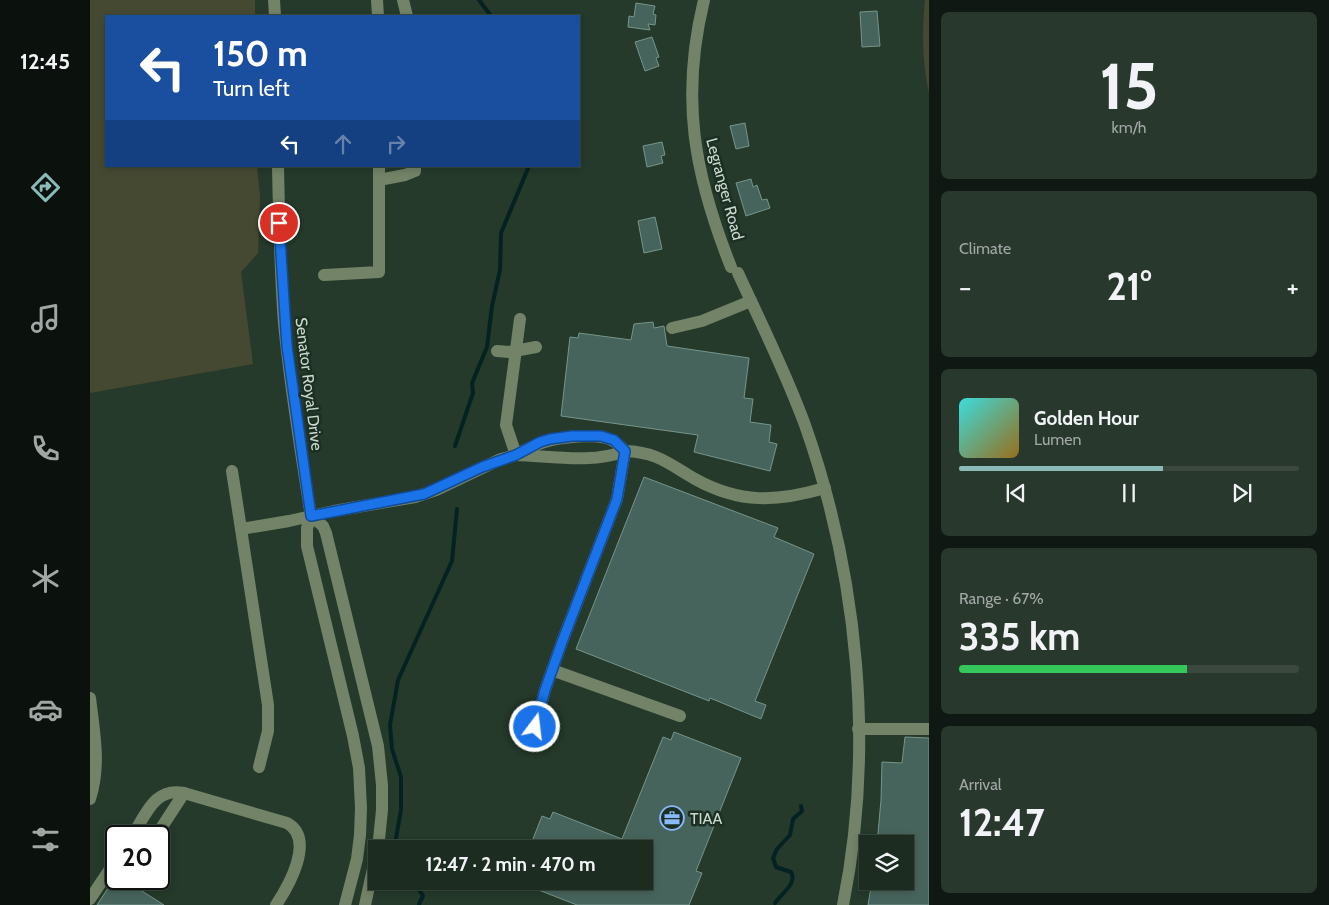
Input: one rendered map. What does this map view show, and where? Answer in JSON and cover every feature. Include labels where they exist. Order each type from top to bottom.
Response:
[{"type":"street","points":[[274,0],[275,15]]},
{"type":"street","points":[[377,0],[378,15]]},
{"type":"street","points":[[403,0],[407,15]]},
{"type":"street","name":"Legranger Road","points":[[704,0],[691,84],[693,128],[704,184],[735,270],[794,397],[813,449],[835,530],[850,614],[855,647],[858,729],[854,833],[843,905]]},
{"type":"street","name":"Senator Royal Drive","points":[[278,167],[284,323],[311,516],[307,528],[307,546],[355,745],[360,777],[361,808],[357,859],[349,904]]},
{"type":"street","points":[[324,276],[379,272],[379,167]]},
{"type":"street","points":[[379,180],[405,175],[416,168]]},
{"type":"street","points":[[672,328],[702,321],[751,301]]},
{"type":"street","points":[[516,455],[506,425],[520,319]]},
{"type":"street","points":[[497,350],[536,347]]},
{"type":"street","points":[[241,528],[289,521],[424,494],[550,439],[590,436],[609,438],[619,444],[625,451]]},
{"type":"street","points":[[516,455],[600,457],[625,451],[653,455],[708,486],[729,494],[754,498],[779,498],[824,488]]},
{"type":"street","points":[[535,727],[552,670],[617,499],[625,451]]},
{"type":"street","points":[[232,471],[268,705],[268,731],[260,767]]},
{"type":"street","points":[[311,516],[323,526],[326,533],[376,735],[382,785],[379,840]]},
{"type":"street","points":[[552,670],[680,716]]},
{"type":"street","points":[[90,698],[97,763],[90,799]]},
{"type":"street","points":[[858,729],[929,729]]},
{"type":"street","points":[[139,825],[157,798],[170,791],[184,792],[287,824],[298,835],[300,846],[290,883],[276,905]]},
{"type":"street","points":[[163,825],[184,792]]},
{"type":"street","points":[[90,898],[105,876]]},
{"type":"street","points":[[365,905],[368,890]]},
{"type":"green space","points":[[90,0],[255,0],[255,15],[105,15],[105,167],[257,167],[260,197],[258,253],[241,272],[253,364],[90,393]]},
{"type":"green space","points":[[925,0],[929,0],[929,93],[923,46]]},
{"type":"building","points":[[636,3],[655,6],[653,14],[656,15],[655,25],[648,24],[650,30],[628,27],[629,16],[634,17]]},
{"type":"building","points":[[877,11],[880,46],[862,47],[860,12]]},
{"type":"building","points":[[652,37],[659,57],[656,58],[659,66],[645,71],[635,42]]},
{"type":"building","points":[[745,123],[749,146],[736,149],[730,126]]},
{"type":"building","points":[[662,142],[665,155],[661,156],[663,163],[647,167],[643,146]]},
{"type":"building","points":[[751,179],[753,187],[757,185],[762,200],[767,199],[770,208],[746,216],[736,183]]},
{"type":"building","points":[[655,217],[662,249],[644,253],[638,221]]},
{"type":"building","points":[[653,322],[654,328],[664,326],[667,346],[749,358],[744,398],[753,399],[750,422],[771,425],[769,442],[777,444],[770,471],[694,452],[698,435],[561,416],[570,337],[578,338],[579,333],[631,340],[634,324]]},
{"type":"building","points":[[644,477],[778,528],[774,537],[814,554],[755,701],[766,705],[761,719],[710,698],[709,701],[576,649]]},
{"type":"building","name":"TIAA","points":[[674,732],[741,758],[696,871],[702,873],[689,905],[577,905],[539,890],[653,890],[653,840],[533,840],[542,816],[550,819],[553,812],[622,839],[663,737],[671,740]]},
{"type":"building","points":[[905,737],[929,738],[929,905],[868,905],[870,890],[914,890],[914,835],[878,835],[882,762],[902,763]]},
{"type":"building","points":[[107,890],[140,890],[164,905],[97,905]]},
{"type":"waterway","points":[[479,0],[490,15]]},
{"type":"waterway","points":[[455,446],[473,393],[472,383],[487,347],[492,306],[500,270],[501,233],[529,167]]},
{"type":"waterway","points":[[396,840],[401,810],[401,777],[392,749],[390,725],[398,680],[452,561],[457,509]]},
{"type":"waterway","points":[[775,903],[791,884],[793,876],[791,872],[776,867],[773,858],[777,849],[790,835],[793,819],[802,811],[801,806]]},
{"type":"waterway","points":[[419,890],[423,896],[419,904]]},
{"type":"place","name":"TIAA","points":[[672,818]]},
{"type":"route","points":[[279,223],[284,323],[311,516],[415,497],[436,490],[482,467],[516,455],[540,442],[550,439],[572,436],[601,436],[614,440],[625,451],[617,499],[562,642],[545,690],[535,727]]}]
